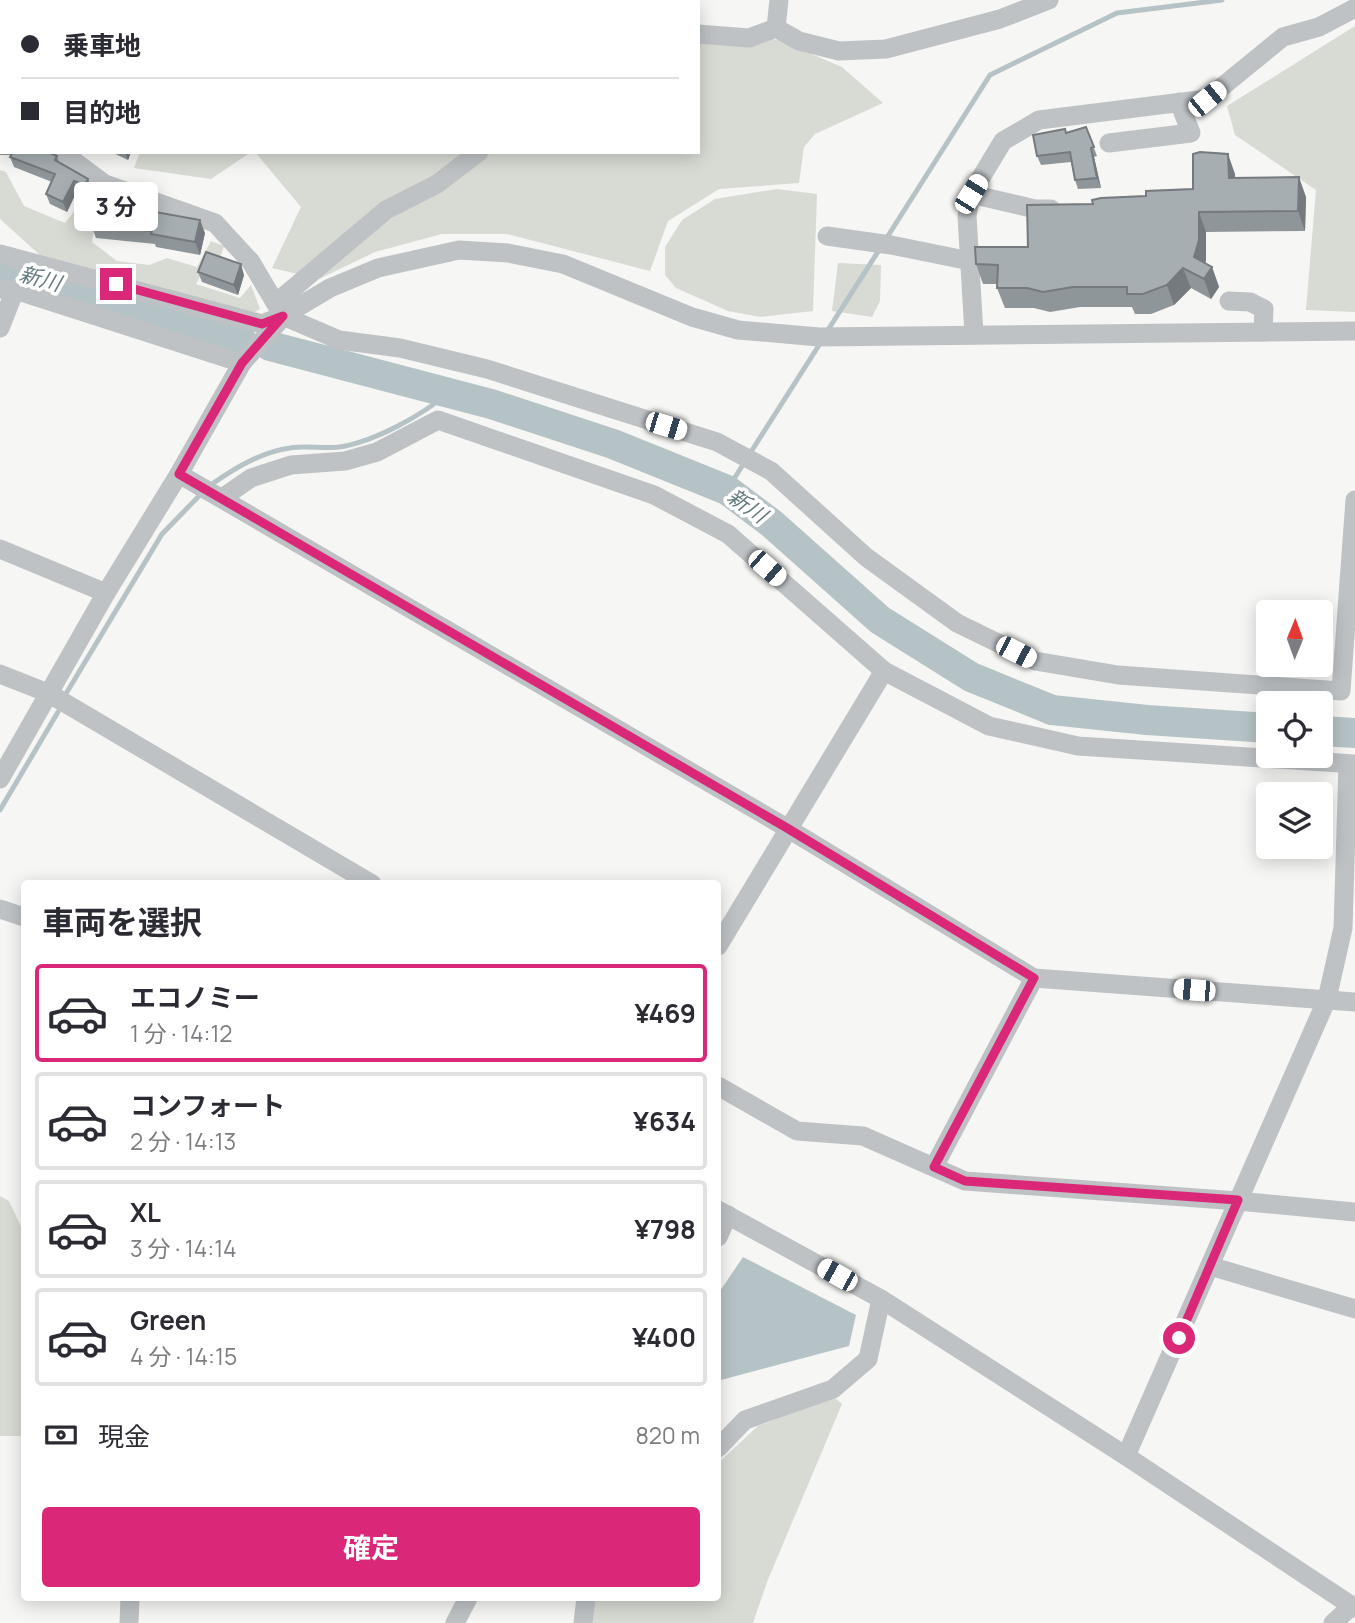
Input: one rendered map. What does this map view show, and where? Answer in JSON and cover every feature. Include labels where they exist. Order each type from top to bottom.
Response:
[{"type":"street","points":[[776,28],[779,0]]},
{"type":"street","points":[[700,34],[749,38],[776,28],[799,41],[839,51],[886,49],[1000,19],[1049,0]]},
{"type":"street","points":[[974,334],[967,216],[971,194],[1003,141],[1039,120],[1207,99],[1283,37],[1319,27],[1355,8]]},
{"type":"street","points":[[1109,143],[1191,133],[1179,102]]},
{"type":"street","points":[[65,154],[104,184],[215,223],[251,262],[280,309],[339,340],[400,348],[487,369],[717,442],[771,471],[866,557],[957,623],[1035,661],[1118,676],[1341,691],[1355,500]]},
{"type":"street","points":[[0,254],[262,324],[386,210],[437,184],[475,154]]},
{"type":"street","points":[[971,194],[1035,209],[1070,208]]},
{"type":"street","points":[[827,236],[891,245],[970,261]]},
{"type":"street","points":[[0,779],[242,363],[280,309],[378,268],[459,250],[508,253],[563,264],[692,317],[738,330],[819,337],[1355,331]]},
{"type":"street","points":[[0,328],[8,290],[242,363]]},
{"type":"street","points":[[1229,301],[1250,302],[1264,309],[1263,332]]},
{"type":"street","points":[[222,498],[251,478],[291,465],[345,461],[377,452],[438,420],[654,495],[729,534],[884,671],[989,726],[1079,746],[1352,764],[1343,928],[1327,999],[1126,1456]]},
{"type":"street","points":[[179,474],[787,828],[1034,978],[1355,1002]]},
{"type":"street","points":[[0,549],[106,593]]},
{"type":"street","points":[[721,941],[884,671]]},
{"type":"street","points":[[0,674],[48,693],[365,880]]},
{"type":"street","points":[[0,909],[21,916]]},
{"type":"street","points":[[934,1167],[1034,978]]},
{"type":"street","points":[[721,1088],[797,1131],[863,1136],[965,1181],[1238,1200],[1355,1212]]},
{"type":"street","points":[[723,1213],[881,1299],[1126,1456],[1353,1607],[1333,1623]]},
{"type":"street","points":[[1210,1266],[1355,1308]]},
{"type":"street","points":[[721,1445],[745,1420],[833,1389],[868,1359],[881,1299]]},
{"type":"street","points":[[129,1623],[130,1601]]},
{"type":"street","points":[[455,1623],[466,1601]]},
{"type":"street","points":[[583,1623],[586,1601]]},
{"type":"shaded area","points":[[1355,26],[1355,312],[1306,310],[1316,190],[1235,135],[1227,106]]},
{"type":"shaded area","points":[[700,27],[778,40],[842,67],[883,103],[815,134],[804,147],[799,183],[719,189],[668,221],[650,271],[507,234],[442,234],[375,252],[319,279],[272,268],[301,207],[257,154],[700,154]]},
{"type":"shaded area","points":[[139,154],[248,154],[211,179],[134,168]]},
{"type":"shaded area","points":[[0,170],[6,172],[24,206],[65,223],[90,191],[150,210],[97,210],[92,242],[117,261],[149,265],[167,258],[197,267],[211,241],[224,246],[219,261],[210,258],[196,284],[240,298],[251,285],[260,309],[250,315],[42,257],[0,219]]},
{"type":"shaded area","points":[[777,189],[817,194],[813,311],[760,317],[728,311],[676,288],[665,275],[665,247],[682,220],[715,199]]},
{"type":"shaded area","points":[[838,263],[881,265],[880,301],[872,317],[832,311]]},
{"type":"shaded area","points":[[0,1196],[9,1201],[21,1227],[21,1436],[0,1436]]},
{"type":"shaded area","points":[[743,1257],[856,1315],[849,1346],[721,1380],[721,1290]]},
{"type":"shaded area","points":[[834,1397],[842,1404],[767,1582],[753,1623],[591,1623],[595,1601],[721,1601],[721,1460],[758,1426]]},
{"type":"building","points":[[1086,127],[1094,147],[1091,148],[1097,178],[1075,180],[1070,152],[1037,156],[1033,135],[1065,129],[1066,133]]},
{"type":"building","points":[[12,154],[52,154],[57,156],[55,160],[88,179],[85,185],[74,181],[63,202],[46,194],[55,174],[10,157]]},
{"type":"building","points":[[1193,154],[1228,154],[1229,178],[1299,177],[1298,211],[1199,212],[1199,240],[1194,257],[1212,267],[1204,279],[1183,268],[1167,285],[1143,294],[1127,294],[1127,287],[1073,287],[1043,292],[1027,288],[997,288],[998,265],[976,264],[975,247],[1028,247],[1027,205],[1093,204],[1092,200],[1101,198],[1146,196],[1146,191],[1193,189]]},
{"type":"building","points":[[95,200],[145,204],[144,210],[200,220],[195,242],[151,234],[152,231],[91,225]]},
{"type":"building","points":[[206,252],[241,264],[234,285],[198,272]]},
{"type":"waterway","points":[[886,239],[990,75],[1117,13],[1222,0]]},
{"type":"waterway","points":[[826,333],[881,247]]},
{"type":"waterway","name":"新川","points":[[0,270],[21,272],[241,339]]},
{"type":"waterway","points":[[749,455],[821,342]]},
{"type":"waterway","name":"新川","points":[[270,346],[491,404],[613,444],[727,490],[771,523],[880,620],[971,677],[1052,710],[1256,727]]},
{"type":"waterway","points":[[212,484],[249,462],[279,450],[339,447],[367,440],[412,418],[449,392]]},
{"type":"waterway","points":[[727,490],[744,463]]},
{"type":"waterway","points":[[67,692],[162,534],[200,495]]},
{"type":"waterway","points":[[0,810],[58,712]]},
{"type":"waterway","name":"新川","points":[[1333,732],[1355,733]]},
{"type":"route","points":[[116,284],[262,324],[283,316],[242,363],[179,474],[787,828],[1034,978],[934,1167],[965,1181],[1238,1200],[1179,1338]]}]
